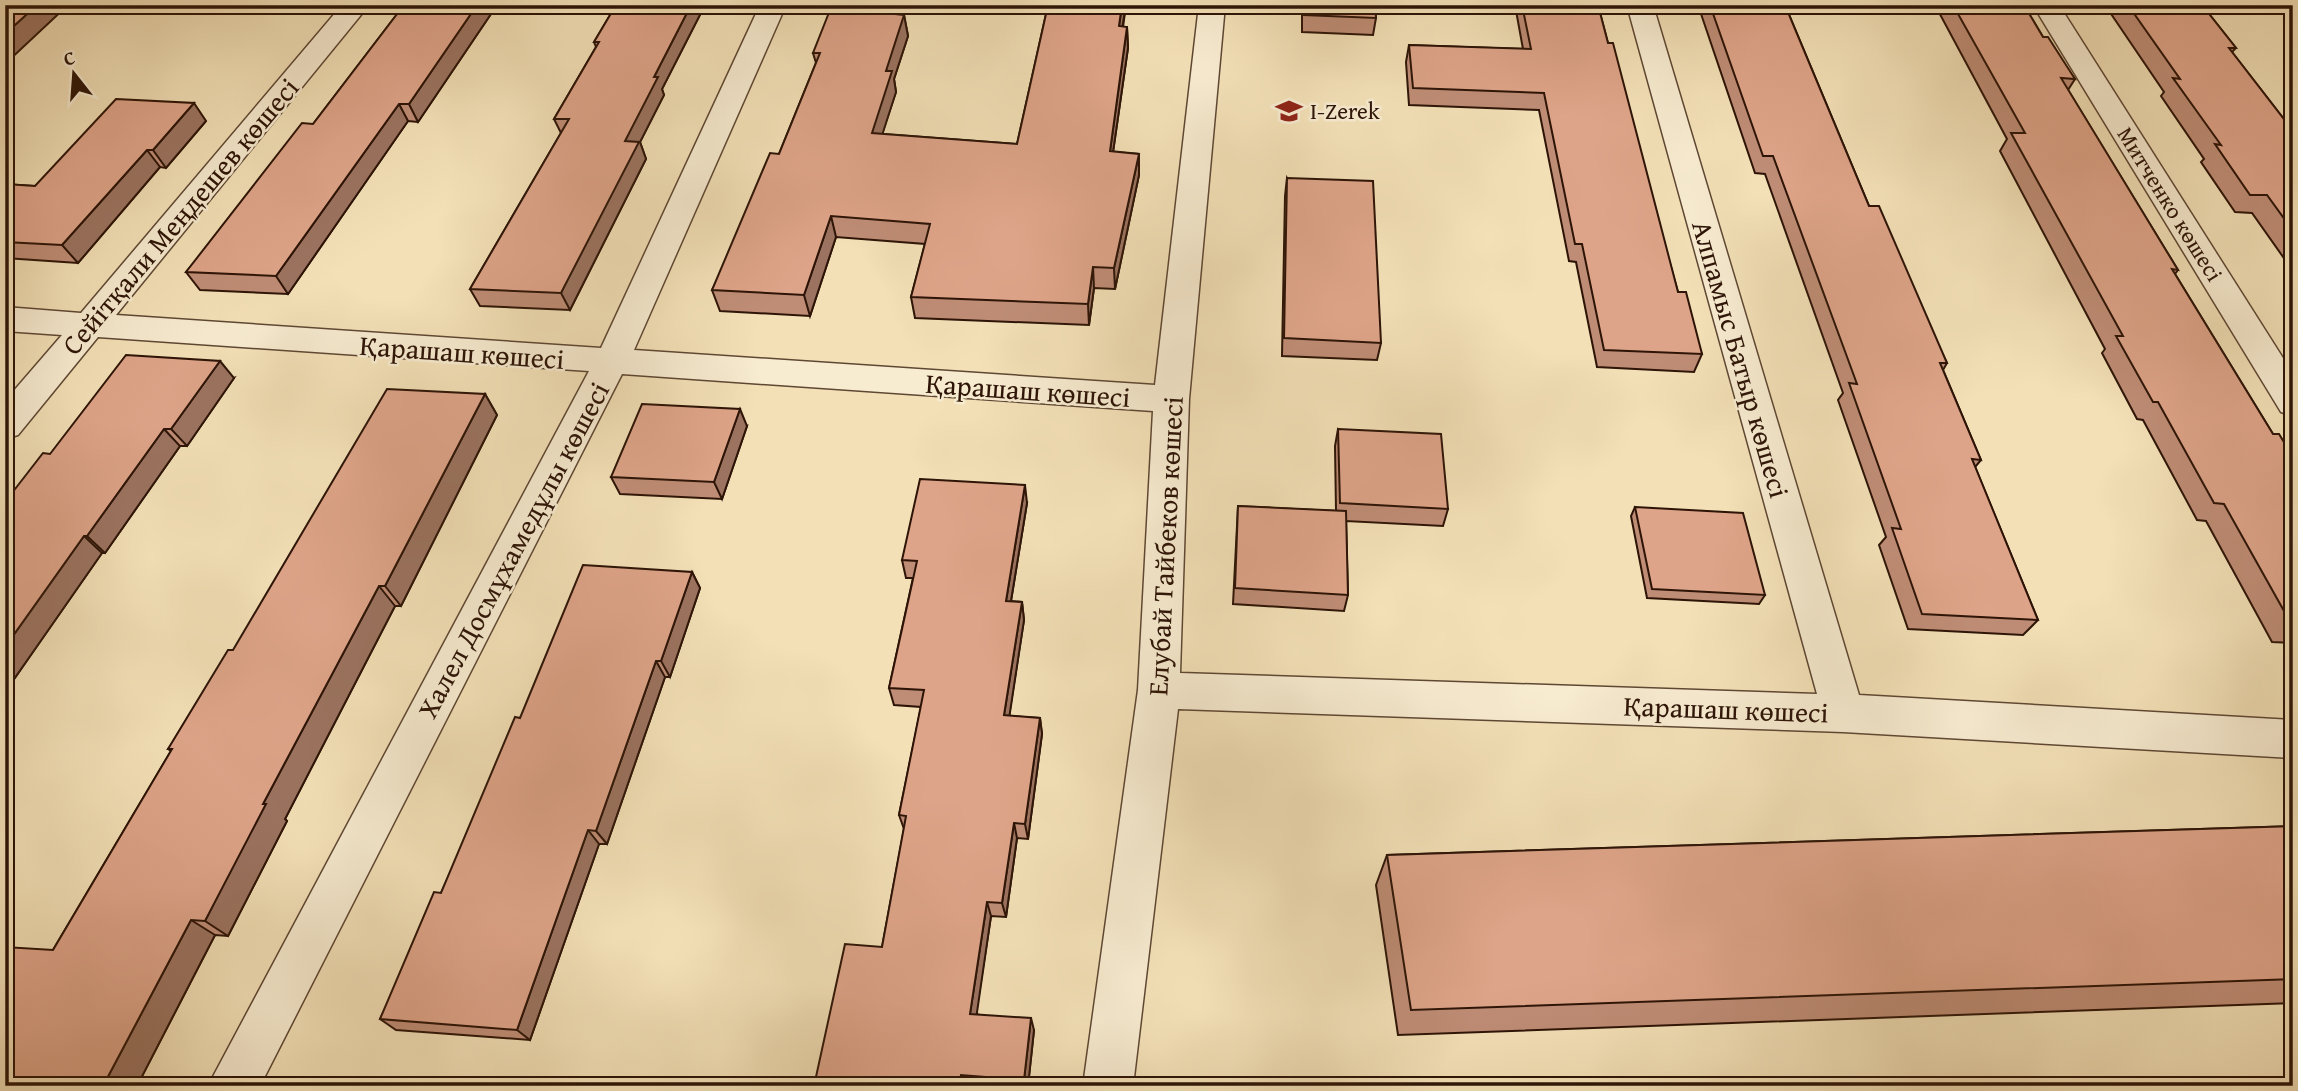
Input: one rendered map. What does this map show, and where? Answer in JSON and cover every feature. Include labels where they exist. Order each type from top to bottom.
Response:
[{"type":"street","name":"Сейітқали Меңдешев көшесі","points":[[5,426],[356,5]]},
{"type":"street","name":"Халел Досмұхамедұлы көшесі","points":[[233,1086],[611,362],[773,5]]},
{"type":"street","name":"Елубай Тайбеков көшесі","points":[[1108,1086],[1159,690],[1171,399],[1212,5]]},
{"type":"street","name":"Алпамыс Батыр көшесі","points":[[1640,5],[1843,713]]},
{"type":"street","name":"Митченко көшесі","points":[[2046,5],[2293,402]]},
{"type":"street","name":"Қарашаш көшесі","points":[[5,319],[1171,399]]},
{"type":"street","name":"Қарашаш көшесі","points":[[1159,690],[1843,713],[2293,739]]},
{"type":"building","points":[[5,5],[37,5],[5,34]]},
{"type":"building","points":[[404,5],[477,5],[409,104],[399,104],[276,276],[186,272],[302,123],[313,124]]},
{"type":"building","points":[[616,5],[691,5],[625,141],[639,142],[561,293],[470,289],[569,119],[554,119],[599,42],[594,42]]},
{"type":"building","points":[[832,5],[897,5],[894,14],[904,15],[886,71],[892,71],[872,133],[1017,144],[1048,5],[1122,5],[1119,26],[1127,27],[1110,151],[1139,154],[1114,268],[1093,267],[1088,304],[911,297],[930,224],[831,216],[804,295],[712,290],[770,153],[779,154],[820,53],[813,53]]},
{"type":"building","points":[[1304,5],[1375,5],[1376,18],[1304,15]]},
{"type":"building","points":[[1522,5],[1598,5],[1608,43],[1613,43],[1678,292],[1686,292],[1702,354],[1604,350],[1582,244],[1575,244],[1544,93],[1413,88],[1409,45],[1531,49]]},
{"type":"building","points":[[1710,5],[1785,5],[1869,206],[1879,206],[1947,363],[1940,363],[1981,460],[1972,459],[2038,620],[1922,614],[1892,528],[1901,529],[1849,383],[1857,384],[1773,156],[1763,156]]},
{"type":"building","points":[[1953,5],[2024,5],[2043,37],[2048,37],[2075,79],[2061,78],[2178,270],[2172,269],[2273,434],[2279,434],[2293,457],[2293,627],[2224,504],[2214,503],[2158,402],[2153,402],[2116,336],[2123,336],[2011,133],[2025,133]]},
{"type":"building","points":[[2128,5],[2202,5],[2236,48],[2229,48],[2290,127],[2285,127],[2293,136],[2293,231],[2267,195],[2250,195],[2215,144],[2221,145],[2173,78],[2180,79]]},
{"type":"building","points":[[116,99],[194,103],[153,150],[147,150],[62,245],[5,242],[5,184],[35,186]]},
{"type":"building","points":[[1287,178],[1373,181],[1381,343],[1284,338]]},
{"type":"building","points":[[126,355],[220,361],[171,429],[164,429],[5,647],[5,502],[43,453],[50,454]]},
{"type":"building","points":[[387,389],[485,394],[385,586],[379,586],[263,804],[266,804],[205,921],[191,920],[103,1086],[5,1086],[5,947],[53,950],[172,749],[168,749],[228,650],[233,650]]},
{"type":"building","points":[[642,404],[740,409],[714,482],[611,477]]},
{"type":"building","points":[[1338,429],[1441,434],[1448,509],[1340,503]]},
{"type":"building","points":[[920,479],[1025,485],[1006,601],[1022,602],[1004,715],[1040,718],[1025,824],[1014,823],[1002,903],[987,902],[970,1014],[1031,1018],[1024,1080],[961,1075],[959,1086],[814,1086],[845,944],[882,947],[906,816],[899,815],[924,690],[889,688],[917,561],[902,560]]},
{"type":"building","points":[[1238,506],[1346,511],[1348,595],[1235,588]]},
{"type":"building","points":[[1635,507],[1743,513],[1765,595],[1652,589]]},
{"type":"building","points":[[583,565],[692,572],[661,661],[656,661],[596,831],[588,830],[517,1030],[380,1019],[434,892],[441,893],[515,717],[520,718]]},
{"type":"building","points":[[2293,826],[2293,979],[1411,1010],[1387,855]]},
{"type":"place","name":"I-Zerek","points":[[1289,111]]}]
